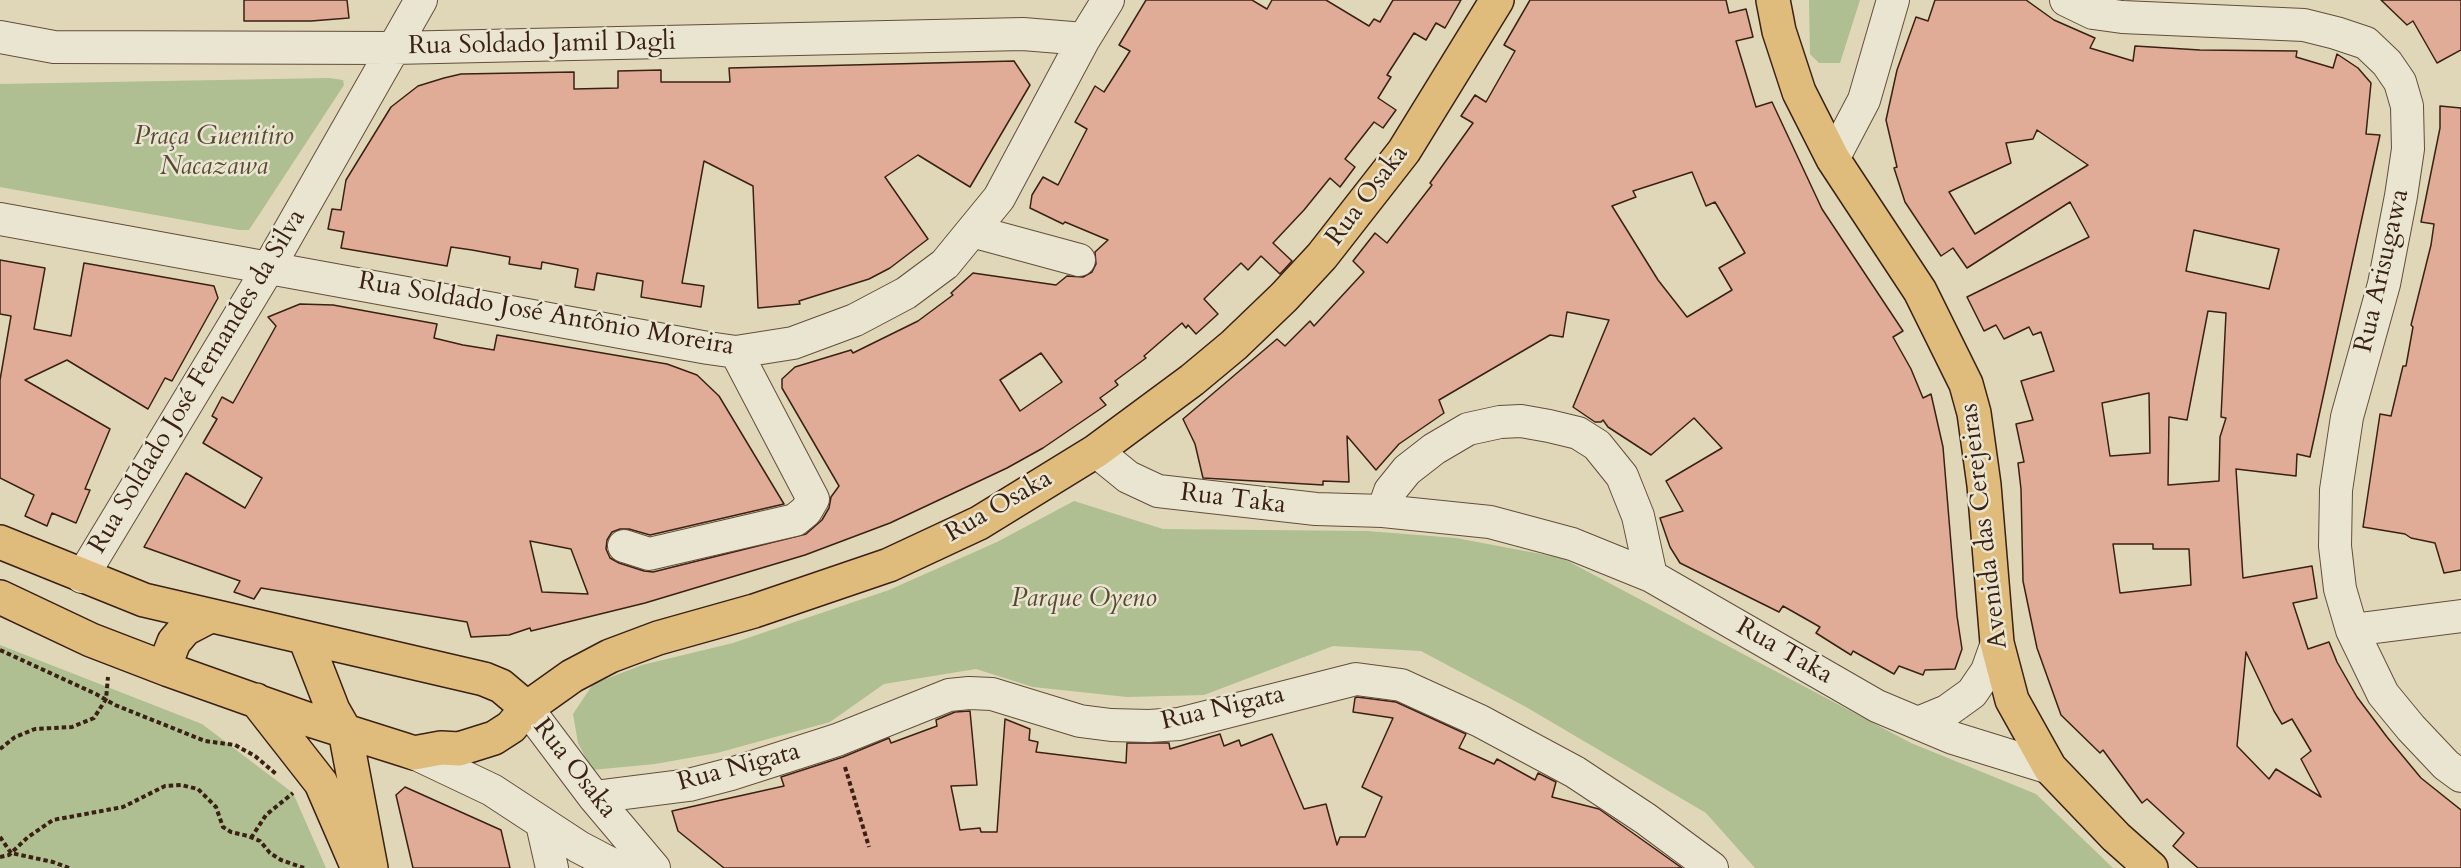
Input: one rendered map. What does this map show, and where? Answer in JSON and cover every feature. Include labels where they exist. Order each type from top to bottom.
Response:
[{"type":"main road","name":"Rua Osaka","points":[[526,708],[572,676],[610,656],[658,638],[754,611],[889,565],[979,523],[1096,451],[1192,380],[1234,345],[1284,297],[1322,256],[1404,151],[1497,0]]},
{"type":"main road","name":"Avenida das Cerejeiras","points":[[1773,0],[1779,31],[1799,92],[1833,159],[1920,291],[1966,384],[1974,413],[1984,485],[1997,643],[2012,700],[2050,768],[2116,837],[2151,868]]},
{"type":"main road","points":[[0,542],[82,577],[144,600],[484,679],[501,686],[526,708],[511,727],[494,738],[459,749],[441,748],[414,753],[169,670],[91,640],[0,597]]},
{"type":"main road","points":[[0,562],[56,586],[82,577]]},
{"type":"main road","points":[[169,670],[167,660],[174,642],[185,629],[210,616]]},
{"type":"main road","points":[[305,638],[315,668],[345,731],[371,868]]},
{"type":"main road","points":[[256,700],[321,783],[358,868]]},
{"type":"street","name":"Rua Soldado José Fernandes da Silva","points":[[82,577],[268,267],[422,0]]},
{"type":"street","name":"Rua Soldado José Antônio Moreira","points":[[0,219],[708,348],[736,352],[793,343],[855,320],[906,293],[945,264],[999,198],[1084,39],[1108,0]]},
{"type":"street","points":[[1833,159],[1864,100],[1875,54],[1893,0]]},
{"type":"street","name":"Rua Arisugawa","points":[[2066,0],[2093,13],[2121,17],[2302,13],[2366,43],[2387,63],[2400,82],[2407,106],[2408,149],[2384,284],[2347,417],[2336,490],[2335,546],[2340,589],[2352,630],[2384,694],[2446,765],[2461,776]]},
{"type":"street","name":"Rua Soldado Jamil Dagli","points":[[0,36],[54,47],[393,48],[1023,34],[1084,39]]},
{"type":"street","points":[[972,231],[1079,260]]},
{"type":"street","points":[[624,546],[649,554],[795,520],[806,511],[813,499],[736,352]]},
{"type":"street","points":[[1383,511],[1390,491],[1407,470],[1434,449],[1468,429],[1500,422],[1521,421],[1578,433],[1597,445],[1622,476],[1638,516],[1651,576]]},
{"type":"street","name":"Rua Taka","points":[[1096,451],[1128,477],[1158,491],[1316,509],[1383,511],[1490,522],[1572,544],[1651,576],[1877,706],[1953,738],[2050,768]]},
{"type":"street","points":[[2352,630],[2461,616]]},
{"type":"street","points":[[1918,723],[1947,711],[1972,693],[1987,671],[1997,643]]},
{"type":"street","name":"Rua Nigata","points":[[594,797],[689,785],[837,740],[949,695],[992,694],[1080,721],[1149,726],[1179,724],[1334,683],[1356,679],[1373,680],[1401,685],[1480,721],[1575,772],[1646,819],[1712,868]]},
{"type":"street","name":"Rua Osaka","points":[[526,708],[594,797],[654,868]]},
{"type":"street","name":"Rua Osaka","points":[[414,753],[492,790],[579,847],[619,868]]},
{"type":"street","points":[[542,824],[552,868]]},
{"type":"path","points":[[0,650],[205,741],[236,745],[255,756],[279,777]]},
{"type":"path","points":[[0,749],[15,736],[34,729],[72,727],[94,718],[106,699],[110,666]]},
{"type":"path","points":[[837,740],[868,847]]},
{"type":"path","points":[[287,784],[301,799]]},
{"type":"path","points":[[0,857],[11,853],[53,820],[123,807],[165,786],[181,785],[198,789],[216,807],[223,828],[260,841],[270,853],[281,860],[304,868]]},
{"type":"path","points":[[252,838],[266,815],[295,792]]},
{"type":"path","points":[[0,837],[11,853],[53,862],[69,868]]},
{"type":"green space","points":[[1809,0],[1860,0],[1840,63],[1819,63],[1810,54]]},
{"type":"green space","name":"Praça Guenitiro Nacazawa","points":[[329,78],[343,80],[344,85],[249,230],[0,187],[0,84]]},
{"type":"green space","name":"Parque Oyeno","points":[[1074,501],[1163,529],[1367,531],[1456,538],[1562,558],[1911,743],[2036,794],[2113,868],[1755,868],[1706,813],[1526,707],[1421,651],[1333,646],[1204,695],[1127,697],[1033,687],[976,669],[884,684],[830,722],[717,753],[655,764],[592,770],[578,743],[573,714],[593,684],[642,665],[733,643],[889,590],[997,542]]},
{"type":"green space","points":[[0,645],[202,724],[293,793],[326,868],[0,868]]},
{"type":"building","points":[[244,0],[347,0],[349,18],[311,21],[244,21]]},
{"type":"building","points":[[1146,0],[1252,0],[1267,9],[1272,0],[1326,0],[1369,26],[1374,19],[1380,22],[1393,0],[1461,0],[1445,28],[1436,23],[1426,40],[1414,33],[1387,75],[1391,77],[1378,98],[1396,110],[1383,128],[1374,122],[1345,159],[1355,167],[1340,187],[1330,178],[1273,243],[1292,261],[1280,274],[1261,256],[1248,270],[1241,263],[1204,299],[1218,314],[1196,334],[1188,325],[1186,328],[1182,323],[1144,356],[1146,358],[1115,381],[1118,385],[1100,398],[1106,405],[1043,448],[1007,468],[890,523],[805,555],[645,603],[531,631],[530,628],[509,635],[471,637],[467,622],[261,588],[254,599],[234,592],[240,581],[144,547],[186,473],[245,508],[262,478],[203,443],[217,419],[212,416],[222,397],[233,403],[276,326],[268,317],[300,304],[333,305],[437,324],[434,338],[463,345],[494,350],[497,335],[667,364],[697,375],[719,396],[784,504],[650,535],[620,529],[612,532],[607,540],[606,549],[610,558],[619,563],[653,572],[806,534],[822,520],[829,508],[831,497],[839,486],[782,388],[782,379],[795,367],[851,350],[853,353],[918,321],[953,295],[951,293],[973,273],[1056,285],[1067,276],[1083,277],[1092,272],[1096,264],[1095,252],[1108,240],[1065,222],[1063,224],[1030,208],[1032,195],[1043,177],[1058,185],[1087,129],[1075,122],[1095,86],[1104,92],[1130,51],[1119,45]],"holes":[[[1041,353],[1062,382],[1020,411],[1000,380]],[[530,541],[571,549],[588,594],[542,592]]]},
{"type":"building","points":[[1530,0],[1726,0],[1729,13],[1746,9],[1753,37],[1736,41],[1756,107],[1772,102],[1822,209],[1903,331],[1893,337],[1911,369],[1923,398],[1931,394],[1943,447],[1957,616],[1962,649],[1955,669],[1925,670],[1923,675],[1899,666],[1894,674],[1853,651],[1851,655],[1816,633],[1820,627],[1783,606],[1779,612],[1680,563],[1670,547],[1660,518],[1683,511],[1666,481],[1722,448],[1694,418],[1651,455],[1608,427],[1603,420],[1595,422],[1573,407],[1609,320],[1567,312],[1563,337],[1550,335],[1439,400],[1444,413],[1399,444],[1376,470],[1347,436],[1349,482],[1323,481],[1323,485],[1203,478],[1195,444],[1183,419],[1277,339],[1285,346],[1310,321],[1314,326],[1364,272],[1353,261],[1375,233],[1387,243],[1432,185],[1430,183],[1473,123],[1461,116],[1475,95],[1486,102],[1515,51],[1504,45]],"holes":[[[1692,172],[1706,206],[1715,202],[1745,253],[1719,268],[1732,290],[1687,317],[1658,280],[1612,206],[1636,197],[1633,191]]]},
{"type":"building","points":[[1935,0],[2026,0],[2054,20],[2095,38],[2090,48],[2133,61],[2135,46],[2200,50],[2297,51],[2296,57],[2333,68],[2337,54],[2358,68],[2371,83],[2366,134],[2380,135],[2310,457],[2297,454],[2296,476],[2236,469],[2243,578],[2312,566],[2317,598],[2293,603],[2308,649],[2329,642],[2337,662],[2357,697],[2387,737],[2421,778],[2461,810],[2461,868],[2198,868],[2173,846],[2184,833],[2147,799],[2142,803],[2103,750],[2100,753],[2061,715],[2037,648],[2023,581],[2021,489],[2018,463],[2024,462],[2016,424],[2033,420],[2021,381],[2054,371],[2041,332],[2033,335],[2029,327],[2004,339],[1996,325],[1984,331],[1967,297],[2089,237],[2070,202],[1967,268],[1953,248],[1941,256],[1905,202],[1894,168],[1897,167],[1886,120],[1897,70],[1916,17],[1928,21]],"holes":[[[2037,130],[2088,165],[1975,234],[1949,192],[2011,163],[2006,143],[2033,139]],[[2194,230],[2279,249],[2269,289],[2186,271]],[[2208,311],[2226,313],[2221,417],[2226,418],[2220,437],[2219,481],[2168,485],[2169,417],[2187,420]],[[2149,393],[2150,453],[2110,456],[2102,403]],[[2113,544],[2153,544],[2153,549],[2189,549],[2191,585],[2120,593]],[[2246,652],[2282,724],[2292,719],[2311,751],[2301,759],[2321,797],[2276,769],[2269,779],[2237,746]]]},
{"type":"building","points":[[2381,0],[2461,0],[2461,50],[2437,63],[2413,21],[2407,25]]},
{"type":"building","points":[[1014,61],[1030,85],[970,187],[918,155],[885,177],[928,239],[890,268],[869,279],[799,301],[800,304],[758,308],[753,186],[704,161],[682,283],[704,286],[701,307],[641,297],[643,281],[597,273],[594,290],[575,287],[578,269],[542,262],[541,269],[509,264],[510,257],[472,250],[451,247],[447,266],[341,248],[344,232],[328,229],[332,209],[341,210],[346,180],[391,107],[418,86],[444,78],[461,74],[574,72],[574,89],[618,88],[618,71],[661,70],[661,82],[730,82],[729,68]]},
{"type":"building","points":[[2440,106],[2461,108],[2461,570],[2444,573],[2435,543],[2411,538],[2405,534],[2363,527],[2380,414],[2391,416],[2403,366],[2406,366],[2413,327],[2411,325],[2431,245],[2434,224],[2421,222],[2440,128]]},
{"type":"building","points":[[0,260],[45,268],[34,329],[71,336],[84,263],[214,286],[218,298],[172,381],[165,378],[148,409],[67,360],[25,380],[110,429],[85,489],[90,490],[76,523],[52,513],[47,526],[25,516],[34,495],[0,478],[0,380],[11,316],[0,314]]},
{"type":"building","points":[[1357,697],[1396,702],[1466,734],[1459,748],[1494,764],[1497,759],[1535,780],[1538,773],[1556,782],[1552,797],[1599,809],[1682,868],[724,868],[678,831],[672,811],[784,786],[781,777],[843,757],[889,738],[891,743],[937,726],[936,720],[955,712],[970,711],[977,785],[951,786],[960,830],[980,828],[981,832],[997,832],[1005,719],[1030,729],[1029,740],[1038,742],[1036,752],[1126,763],[1127,743],[1169,743],[1170,749],[1220,734],[1224,746],[1239,740],[1241,746],[1272,734],[1304,809],[1326,804],[1337,845],[1340,837],[1365,837],[1382,797],[1362,787],[1393,718],[1353,712]]},
{"type":"building","points":[[405,787],[501,830],[510,868],[413,868],[396,795]]}]
